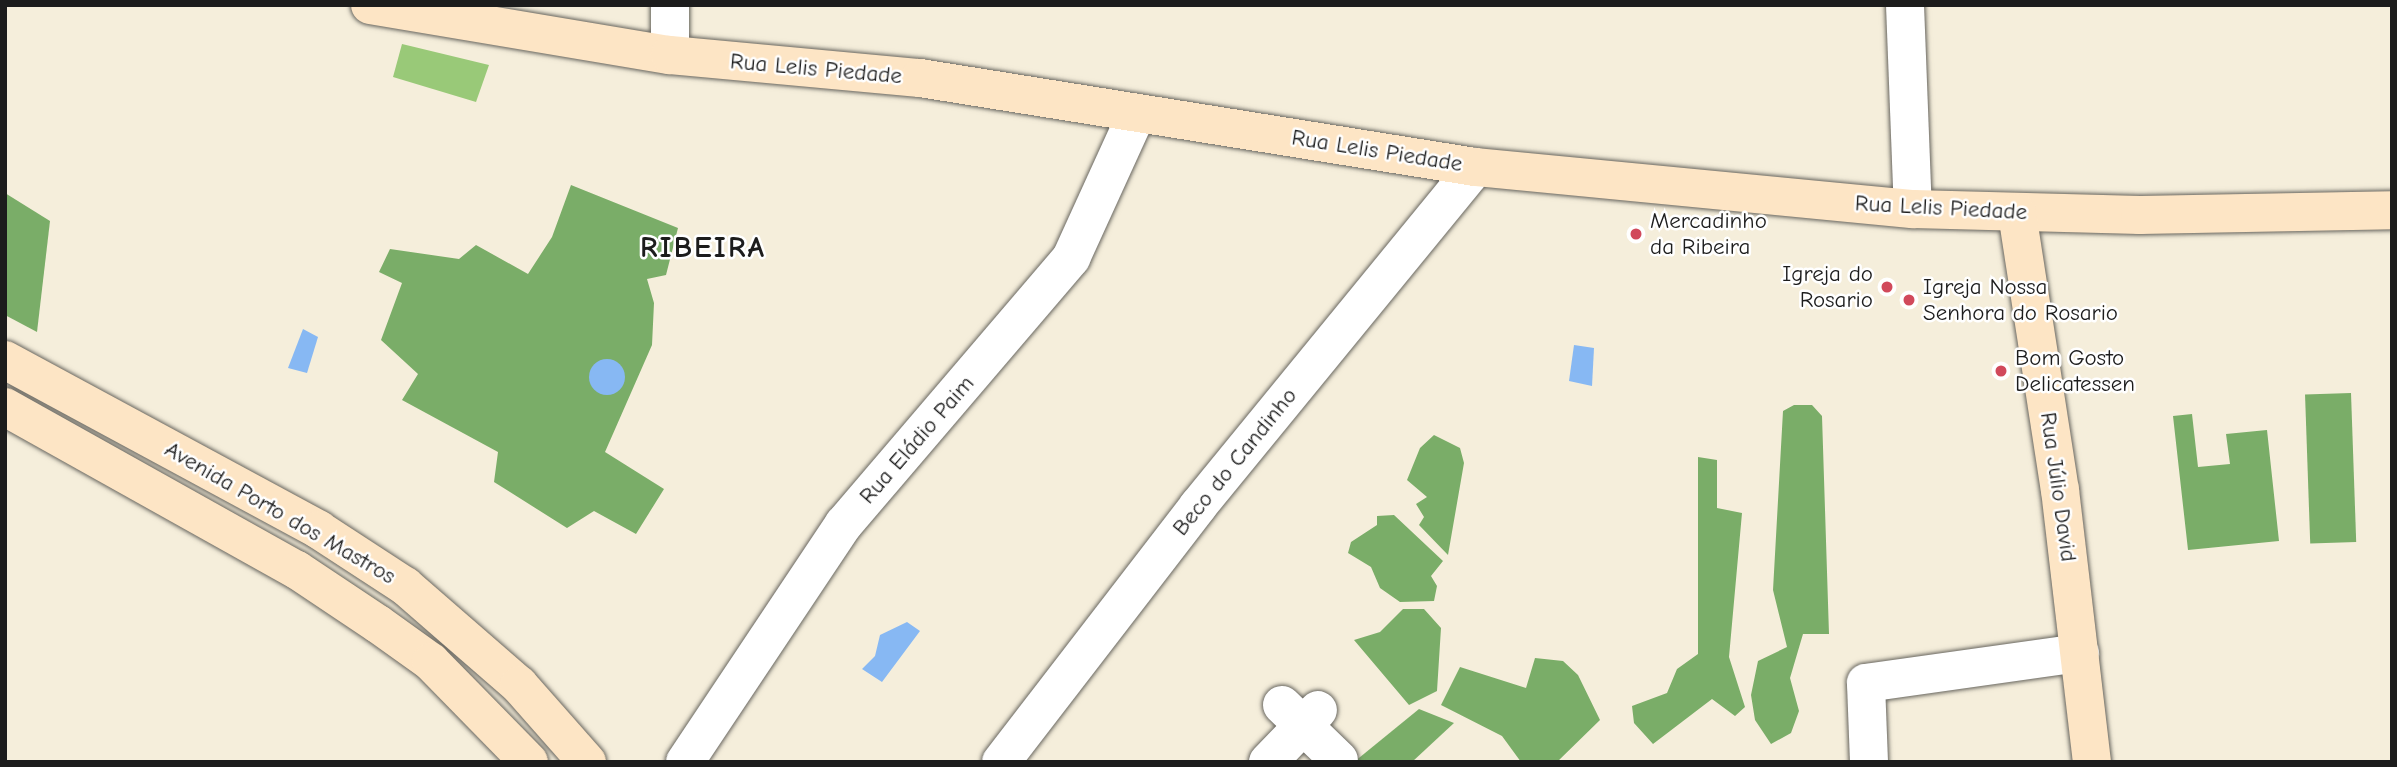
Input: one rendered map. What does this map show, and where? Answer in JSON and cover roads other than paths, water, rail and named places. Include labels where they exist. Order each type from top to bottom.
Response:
[{"type":"main road","name":"Rua Lelis Piedade","points":[[370,5],[670,55],[920,78],[1475,167],[1913,209],[2017,214],[2392,210]]},
{"type":"main road","name":"Rua Júlio David","points":[[2017,214],[2080,653],[2092,762]]},
{"type":"main road","name":"Avenida Porto dos Mastros","points":[[5,360],[319,530],[405,586],[480,648],[587,762]]},
{"type":"main road","name":"Avenida Porto dos Mastros","points":[[5,407],[286,564],[378,624],[431,662],[529,762]]},
{"type":"street","points":[[670,5],[670,55]]},
{"type":"street","points":[[1905,5],[1913,209]]},
{"type":"street","name":"Rua Eládio Paim","points":[[685,762],[844,524],[1071,258],[1137,113]]},
{"type":"street","name":"Beco do Candinho","points":[[1001,762],[1198,506],[1475,167]]},
{"type":"street","points":[[1869,762],[1866,683],[2080,653]]},
{"type":"street","points":[[1268,762],[1301,714],[1339,760]]},
{"type":"water","points":[[303,329],[318,337],[307,373],[288,368]]},
{"type":"water","points":[[1574,345],[1594,348],[1592,386],[1569,381]]},
{"type":"water","points":[[607,359],[619,365],[625,377],[619,389],[607,395],[595,389],[589,377],[595,365]]},
{"type":"water","points":[[907,622],[920,631],[882,682],[862,669],[875,656],[880,635]]},
{"type":"place","name":"Mercadinho da Ribeira","points":[[1636,234]]},
{"type":"place","name":"Igreja do Rosario","points":[[1887,287]]},
{"type":"place","name":"Igreja Nossa Senhora do Rosario","points":[[1909,300]]},
{"type":"place","name":"Bom Gosto Delicatessen","points":[[2001,371]]},
{"type":"district","name":"RIBEIRA","points":[[703,248]]}]
